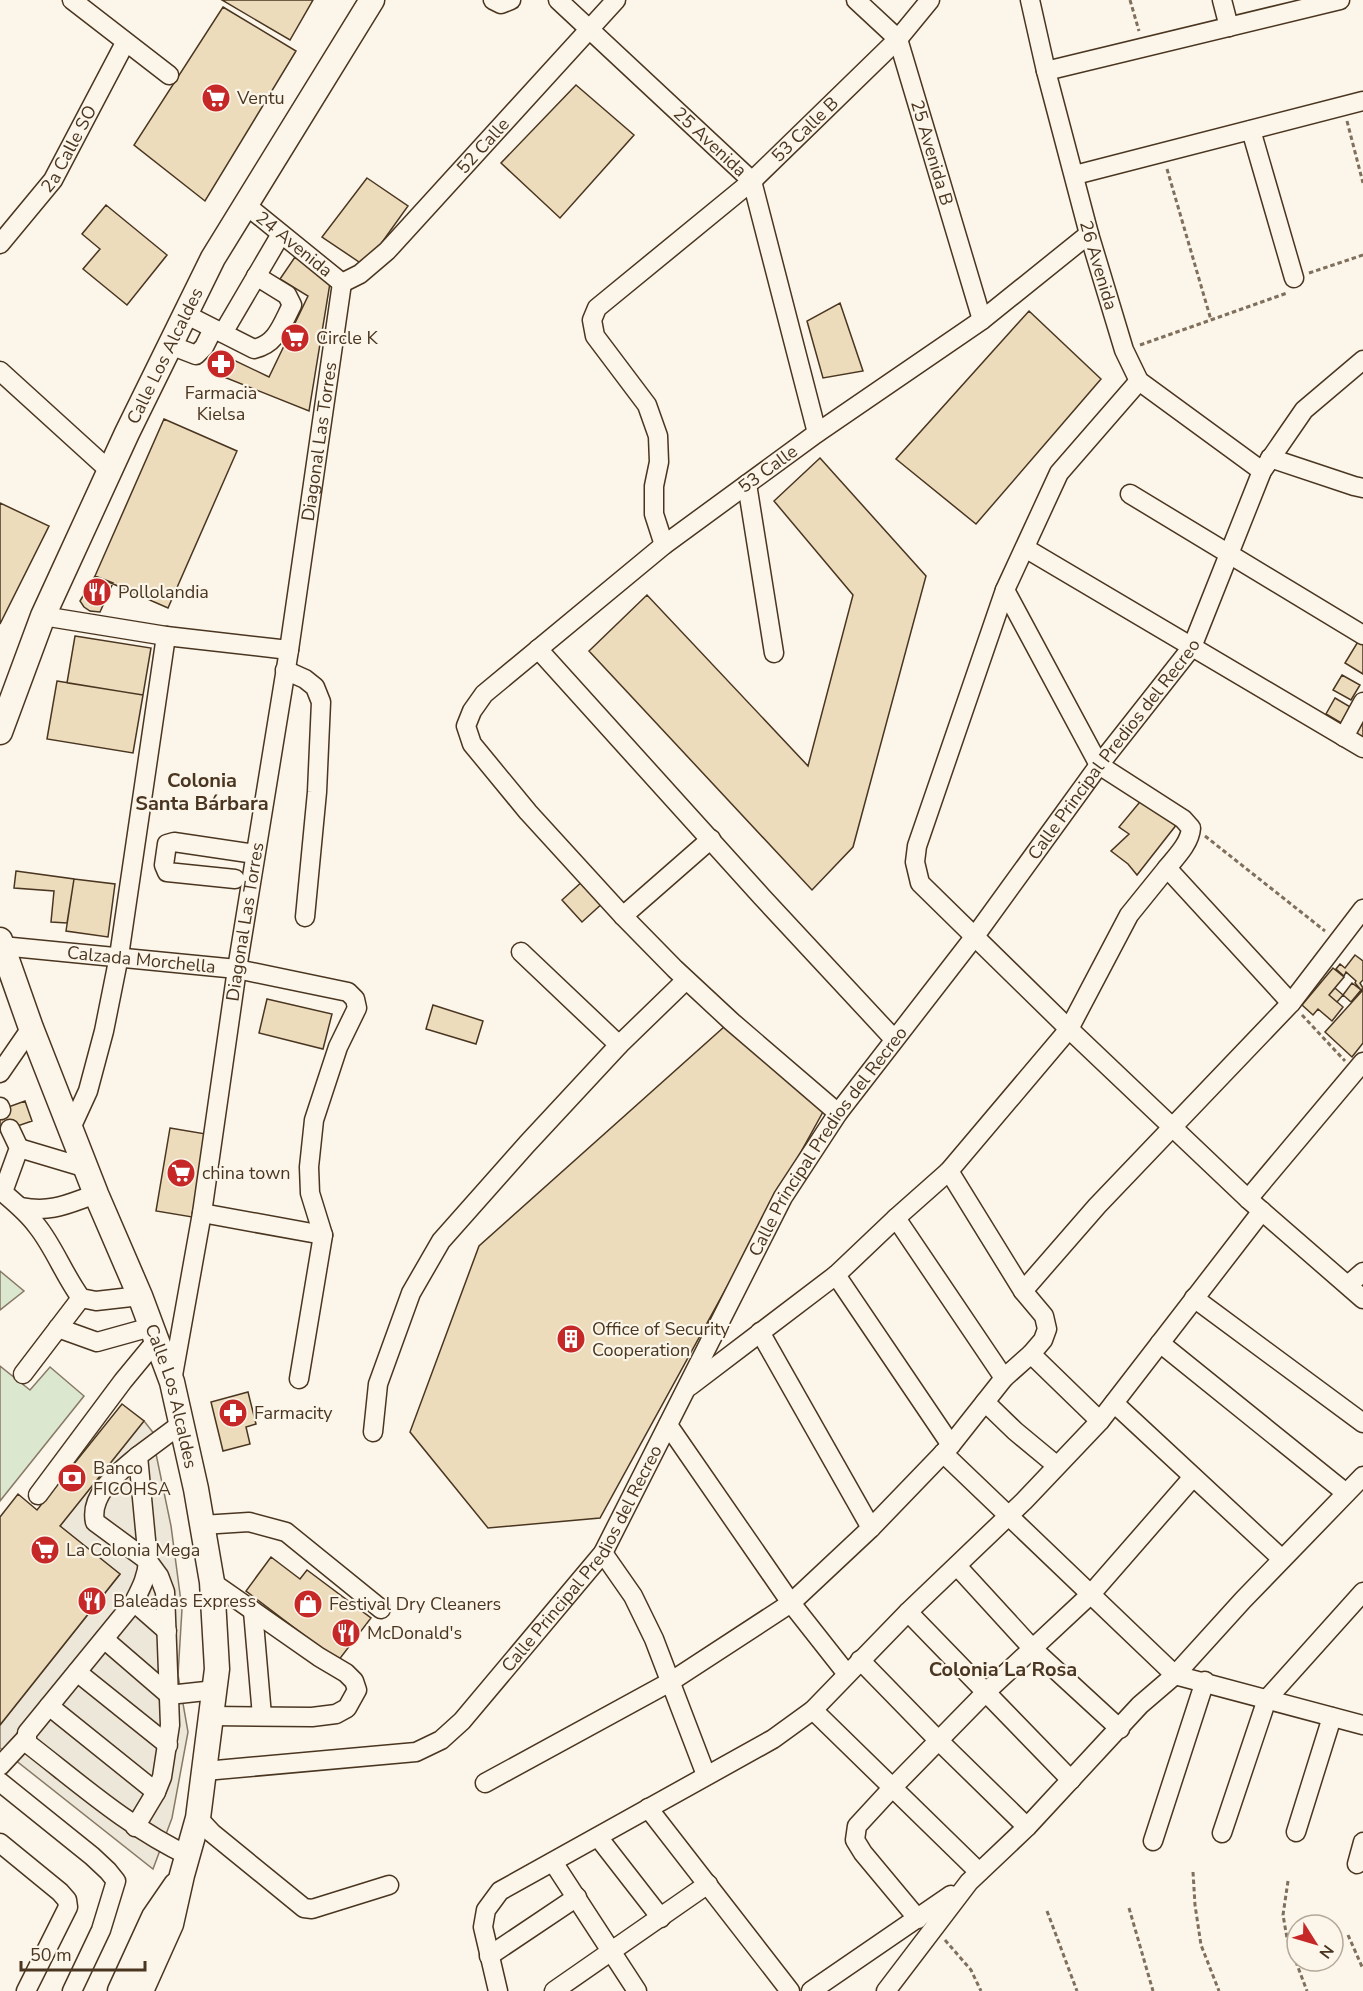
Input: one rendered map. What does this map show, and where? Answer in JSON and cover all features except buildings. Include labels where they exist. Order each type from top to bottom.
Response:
[{"type":"main road","name":"Calle Los Alcaldes","points":[[0,732],[43,616],[213,258],[372,0]]},
{"type":"main road","name":"Calle Los Alcaldes","points":[[1,943],[31,1028],[96,1194],[140,1296],[172,1382],[212,1582],[217,1669],[198,1818],[171,1924],[141,1991]]},
{"type":"main road","name":"Calle Los Alcaldes","points":[[120,1991],[154,1917],[185,1866]]},
{"type":"street","points":[[72,0],[169,75]]},
{"type":"street","points":[[493,0],[501,4],[511,0]]},
{"type":"street","name":"25 Avenida","points":[[558,0],[752,181],[817,433]]},
{"type":"street","name":"52 Calle","points":[[342,283],[360,274],[387,251],[616,0]]},
{"type":"street","points":[[856,0],[898,39]]},
{"type":"street","name":"53 Calle B","points":[[664,545],[654,514],[654,486],[659,462],[658,436],[647,405],[595,336],[592,320],[597,308],[752,181],[898,39],[930,0]]},
{"type":"street","name":"26 Avenida","points":[[1030,0],[1046,71],[1089,234],[1124,350],[1139,381],[1266,464],[1363,488]]},
{"type":"street","points":[[1222,0],[1229,27]]},
{"type":"street","points":[[1046,71],[1340,0]]},
{"type":"street","name":"25 Avenida B","points":[[898,39],[982,320]]},
{"type":"street","name":"2a Calle SO","points":[[0,244],[53,180],[125,43]]},
{"type":"street","points":[[1075,175],[1363,101]]},
{"type":"street","points":[[1251,130],[1294,278]]},
{"type":"street","name":"24 Avenida","points":[[246,205],[342,283]]},
{"type":"street","points":[[170,345],[196,355],[204,347],[218,331],[256,276],[281,234]]},
{"type":"street","name":"53 Calle","points":[[623,916],[528,812],[472,744],[466,726],[472,711],[484,694],[664,545],[817,433],[982,320],[1089,234]]},
{"type":"street","points":[[185,314],[254,349],[263,347],[273,340],[292,305],[287,294],[256,276]]},
{"type":"street","name":"Diagonal Las Torres","points":[[172,1382],[202,1213],[237,969],[289,650],[342,283]]},
{"type":"street","name":"Calle Principal Predios del Recreo","points":[[205,1771],[416,1752],[441,1740],[462,1721],[603,1553],[783,1197],[838,1113],[975,936],[1099,765],[1192,647],[1266,464],[1304,410],[1363,360]]},
{"type":"street","points":[[1,373],[111,471]]},
{"type":"street","points":[[1139,381],[1059,473],[1005,590],[917,846],[915,862],[920,883],[1069,1029],[1255,1205],[1363,1299]]},
{"type":"street","points":[[747,484],[774,653]]},
{"type":"street","points":[[1130,494],[1363,635]]},
{"type":"street","points":[[1025,548],[1363,748]]},
{"type":"street","points":[[687,1389],[836,1275],[949,1171],[1069,1029],[1129,915],[1191,834],[1191,828],[1183,819],[1099,765],[1005,590]]},
{"type":"street","points":[[43,616],[166,636],[289,650]]},
{"type":"street","points":[[71,1128],[88,1091],[104,1031],[119,956],[166,636]]},
{"type":"street","points":[[537,649],[894,1039]]},
{"type":"street","points":[[285,670],[305,679],[315,687],[321,702],[317,792],[305,917]]},
{"type":"street","points":[[1344,737],[1363,702]]},
{"type":"street","points":[[711,839],[623,916],[686,980],[838,1113]]},
{"type":"street","points":[[235,879],[168,872],[164,865],[167,844],[174,842],[255,854]]},
{"type":"street","points":[[1167,868],[1291,1003]]},
{"type":"street","points":[[1023,1291],[1172,1125],[1291,1003],[1363,909]]},
{"type":"street","name":"Calzada Morchella","points":[[1,943],[237,969],[348,992],[355,999],[357,1008],[338,1047],[314,1120],[309,1167],[310,1193],[323,1235]]},
{"type":"street","points":[[521,952],[619,1045]]},
{"type":"street","points":[[373,1432],[378,1384],[411,1293],[441,1241],[527,1143],[619,1045],[686,980]]},
{"type":"street","points":[[0,1073],[31,1028]]},
{"type":"street","points":[[498,1991],[483,1927],[486,1910],[500,1891],[773,1739],[813,1710],[908,1612],[1024,1501],[1100,1421],[1194,1298],[1255,1205],[1360,1071]]},
{"type":"street","points":[[10,1129],[19,1148],[2,1191],[39,1227],[62,1271],[81,1298],[96,1301],[140,1296]]},
{"type":"street","points":[[19,1148],[86,1168]]},
{"type":"street","points":[[485,1783],[670,1682],[791,1604],[872,1528],[947,1449],[1004,1378],[1043,1340],[1047,1329],[1044,1316],[1023,1291],[949,1171]]},
{"type":"street","points":[[21,1207],[50,1210],[96,1194]]},
{"type":"street","points":[[202,1213],[323,1235],[299,1379]]},
{"type":"street","points":[[896,1218],[1004,1378]]},
{"type":"street","points":[[1348,1285],[1363,1272]]},
{"type":"street","points":[[836,1275],[947,1449],[1009,1515],[1175,1675],[1363,1725]]},
{"type":"street","points":[[23,1374],[81,1298]]},
{"type":"street","points":[[1194,1298],[1363,1424]]},
{"type":"street","points":[[58,1328],[97,1342],[154,1334]]},
{"type":"street","points":[[760,1332],[872,1528]]},
{"type":"street","points":[[38,1495],[154,1334]]},
{"type":"street","points":[[1160,1343],[1346,1493]]},
{"type":"street","points":[[1031,1354],[1100,1421]]},
{"type":"street","points":[[985,1402],[1056,1465]]},
{"type":"street","points":[[1114,1403],[1282,1559]]},
{"type":"street","points":[[135,1827],[156,1792],[162,1777],[168,1745],[170,1725],[165,1593],[159,1576],[148,1561],[95,1522],[93,1512],[96,1500],[126,1466],[181,1424]]},
{"type":"street","points":[[668,1425],[791,1604],[847,1674]]},
{"type":"street","points":[[0,1766],[26,1738],[27,1733],[48,1706],[134,1602],[142,1586],[147,1573],[148,1561],[138,1456]]},
{"type":"street","points":[[811,1991],[926,1923],[1027,1827],[1140,1705],[1175,1675],[1282,1559],[1363,1476]]},
{"type":"street","points":[[926,1923],[862,1853],[855,1840],[857,1826],[986,1692],[1091,1594],[1193,1477]]},
{"type":"street","points":[[202,1525],[249,1522],[286,1532],[381,1609]]},
{"type":"street","points":[[603,1553],[633,1596],[654,1639],[706,1775]]},
{"type":"street","points":[[957,1566],[1033,1649],[1120,1729]]},
{"type":"street","points":[[212,1582],[346,1673],[354,1681],[357,1690],[347,1708],[336,1714],[312,1717],[212,1716]]},
{"type":"street","points":[[1222,1833],[1267,1699],[1363,1592]]},
{"type":"street","points":[[134,1602],[167,1631]]},
{"type":"street","points":[[253,1611],[262,1716]]},
{"type":"street","points":[[908,1612],[1071,1780]]},
{"type":"street","points":[[104,1639],[169,1695],[215,1690]]},
{"type":"street","points":[[860,1660],[1027,1827]]},
{"type":"street","points":[[77,1672],[168,1745]]},
{"type":"street","points":[[1153,1841],[1204,1681]]},
{"type":"street","points":[[48,1706],[156,1792]]},
{"type":"street","points":[[813,1710],[893,1787],[974,1877]]},
{"type":"street","points":[[1296,1832],[1332,1717]]},
{"type":"street","points":[[26,1738],[27,1743],[135,1827],[167,1846],[185,1866]]},
{"type":"street","points":[[0,1782],[92,1856],[116,1881],[101,1930],[72,1991]]},
{"type":"street","points":[[648,1809],[790,1991]]},
{"type":"street","points":[[198,1818],[212,1833],[304,1908],[312,1909],[388,1885]]},
{"type":"street","points":[[598,1837],[661,1918]]},
{"type":"street","points":[[1357,1864],[1363,1842]]},
{"type":"street","points":[[0,1843],[67,1900],[68,1907],[26,1991]]},
{"type":"street","points":[[553,1862],[637,1991]]},
{"type":"street","points":[[554,1991],[708,1884]]},
{"type":"street","points":[[489,1956],[577,1897]]},
{"type":"street","points":[[886,1991],[926,1923]]},
{"type":"path","points":[[1130,0],[1144,47]]},
{"type":"path","points":[[1343,106],[1363,183]]},
{"type":"path","points":[[1162,153],[1211,320]]},
{"type":"path","points":[[1124,350],[1297,290],[1294,278],[1363,255]]},
{"type":"path","points":[[1191,828],[1196,829],[1339,942]]},
{"type":"path","points":[[1291,1003],[1360,1071]]},
{"type":"path","points":[[1193,1872],[1201,1946],[1219,1991]]},
{"type":"path","points":[[1288,1881],[1283,1915],[1287,1938],[1307,1991]]},
{"type":"path","points":[[1129,1908],[1153,1991]]},
{"type":"path","points":[[1047,1911],[1077,1991]]},
{"type":"path","points":[[926,1923],[971,1970],[981,1991]]},
{"type":"path","points":[[1348,1935],[1363,1970]]},
{"type":"green space","points":[[0,1271],[24,1291],[0,1310]]},
{"type":"green space","points":[[0,1366],[30,1390],[50,1367],[84,1396],[0,1501]]},
{"type":"shaded area","points":[[144,1421],[159,1440],[155,1449],[171,1526],[182,1609],[178,1675],[188,1732],[172,1818],[153,1869],[0,1748],[0,1725],[120,1574],[60,1526]]},
{"type":"place","name":"Ventu","points":[[216,98]]},
{"type":"place","name":"Circle K","points":[[295,338]]},
{"type":"place","name":"Farmacia Kielsa","points":[[221,364]]},
{"type":"place","name":"Pollolandia","points":[[97,592]]},
{"type":"place","name":"china town","points":[[181,1173]]},
{"type":"place","name":"Office of Security Cooperation","points":[[571,1339]]},
{"type":"place","name":"Farmacity","points":[[233,1413]]},
{"type":"place","name":"Banco FICOHSA","points":[[72,1478]]},
{"type":"place","name":"La Colonia Mega","points":[[45,1550]]},
{"type":"place","name":"Baleadas Express","points":[[92,1601]]},
{"type":"place","name":"Festival Dry Cleaners","points":[[308,1604]]},
{"type":"place","name":"McDonald's","points":[[346,1633]]},
{"type":"district","name":"Colonia Santa Bárbara","points":[[202,792]]},
{"type":"district","name":"Colonia La Rosa","points":[[1003,1669]]}]
